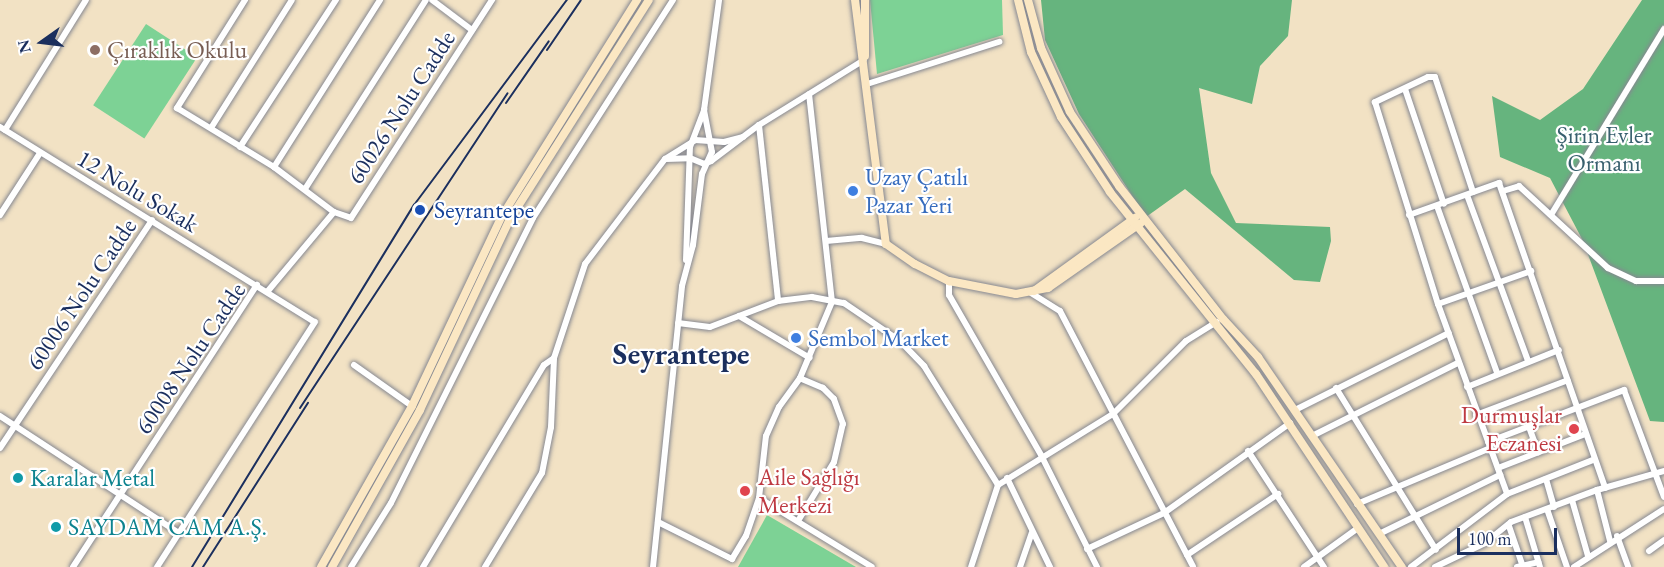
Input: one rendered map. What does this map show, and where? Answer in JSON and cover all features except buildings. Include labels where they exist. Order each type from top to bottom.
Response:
[{"type":"street","points":[[2,129],[86,0]]},
{"type":"street","points":[[245,0],[177,108],[274,167],[334,212],[267,292]]},
{"type":"street","points":[[211,128],[292,0]]},
{"type":"street","points":[[240,147],[336,0]]},
{"type":"street","points":[[274,167],[381,0]]},
{"type":"street","points":[[305,189],[426,0]]},
{"type":"street","points":[[432,0],[472,30]]},
{"type":"street","name":"60026 Nolu Cadde","points":[[443,7],[448,0]]},
{"type":"street","name":"60026 Nolu Cadde","points":[[334,212],[351,218],[492,0]]},
{"type":"street","points":[[321,567],[412,406],[502,216],[637,0]]},
{"type":"street","points":[[332,567],[420,410],[510,219],[649,0]]},
{"type":"street","points":[[351,567],[391,503],[533,218],[673,0]]},
{"type":"street","points":[[653,567],[686,260],[690,158],[704,110],[719,0]]},
{"type":"street","points":[[855,0],[886,244]]},
{"type":"street","points":[[665,159],[690,158],[704,164],[711,161],[759,125],[864,60],[868,39],[864,0]]},
{"type":"street","points":[[1018,0],[1031,52],[1061,117],[1135,223],[1212,324],[1256,374],[1384,567]]},
{"type":"street","points":[[1028,0],[1041,48],[1070,112],[1143,217],[1223,319],[1258,357],[1402,567]]},
{"type":"street","points":[[1551,215],[1664,28]]},
{"type":"street","points":[[867,84],[999,42]]},
{"type":"street","points":[[1507,494],[1476,415],[1438,304],[1375,102],[1435,77],[1498,283],[1528,361]]},
{"type":"street","points":[[1406,88],[1468,294],[1497,373]]},
{"type":"street","points":[[728,567],[746,536],[759,498],[766,436],[779,407],[800,378],[810,358],[832,302],[809,94]]},
{"type":"street","points":[[686,260],[693,244],[702,174],[711,161],[704,110]]},
{"type":"street","points":[[759,125],[778,301]]},
{"type":"street","name":"12 Nolu Sokak","points":[[2,129],[256,285]]},
{"type":"street","points":[[485,567],[542,473],[551,427],[554,358],[585,264],[665,159],[695,140],[710,142],[743,137]]},
{"type":"street","points":[[0,215],[40,153]]},
{"type":"street","points":[[1409,215],[1499,183],[1579,407],[1593,460],[1605,488]]},
{"type":"street","points":[[1503,191],[1519,186],[1608,268],[1636,281],[1664,281]]},
{"type":"street","points":[[826,241],[862,238],[886,244],[915,264],[949,281],[1016,294],[1031,293],[1048,288],[1143,217]]},
{"type":"street","name":"60006 Nolu Cadde","points":[[0,448],[153,220]]},
{"type":"street","points":[[1438,304],[1531,271]]},
{"type":"street","points":[[949,281],[949,295],[1042,457],[1097,567]]},
{"type":"street","name":"60008 Nolu Cadde","points":[[73,567],[256,285],[315,322],[158,567]]},
{"type":"street","points":[[1031,293],[1060,311],[1193,567]]},
{"type":"street","points":[[678,323],[710,327],[778,301],[812,297],[844,303],[870,319],[924,366],[998,485]]},
{"type":"street","points":[[739,316],[810,358]]},
{"type":"street","points":[[971,567],[998,485],[1113,414],[1186,341],[1223,319]]},
{"type":"street","points":[[1295,410],[1449,333]]},
{"type":"street","points":[[1467,387],[1559,350]]},
{"type":"street","points":[[423,567],[544,365],[554,358]]},
{"type":"street","points":[[1312,436],[1458,363]]},
{"type":"street","points":[[354,365],[412,406]]},
{"type":"street","points":[[798,521],[834,462],[843,424],[834,399],[822,388],[800,378]]},
{"type":"street","points":[[1476,415],[1568,380]]},
{"type":"street","points":[[1336,388],[1436,550]]},
{"type":"street","points":[[1357,504],[1529,427],[1624,390],[1664,497]]},
{"type":"street","points":[[0,416],[180,534]]},
{"type":"street","points":[[1087,549],[1164,513],[1290,423]]},
{"type":"street","points":[[1529,427],[1538,452]]},
{"type":"street","points":[[1379,534],[1538,452],[1585,434]]},
{"type":"street","points":[[1248,451],[1324,567]]},
{"type":"street","points":[[1411,567],[1507,494],[1593,460]]},
{"type":"street","points":[[1435,567],[1525,517],[1597,490],[1664,471]]},
{"type":"street","points":[[1007,478],[1050,567]]},
{"type":"street","points":[[1546,479],[1554,507]]},
{"type":"street","points":[[1597,490],[1610,541]]},
{"type":"street","points":[[1186,555],[1278,494]]},
{"type":"street","points":[[759,498],[872,567]]},
{"type":"street","points":[[1572,500],[1588,556]]},
{"type":"street","points":[[1574,567],[1617,536],[1624,536],[1664,508]]},
{"type":"street","points":[[1547,509],[1567,567]]},
{"type":"street","points":[[1509,526],[1521,566],[1539,565],[1525,517]]},
{"type":"street","points":[[658,522],[732,560]]},
{"type":"street","points":[[1304,567],[1358,528]]},
{"type":"street","points":[[1020,567],[1032,533]]},
{"type":"street","points":[[1617,536],[1628,567]]},
{"type":"street","points":[[1649,551],[1664,540]]},
{"type":"green space","points":[[870,0],[1002,0],[1003,35],[877,74]]},
{"type":"green space","points":[[1041,0],[1292,0],[1288,36],[1260,66],[1252,104],[1199,88],[1211,173],[1236,223],[1330,227],[1331,241],[1320,282],[1294,280],[1185,189],[1146,217],[1079,114],[1045,40]]},
{"type":"green space","name":"Şirin Evler Ormanı","points":[[1642,0],[1664,0],[1664,422],[1650,421],[1583,241],[1550,178],[1500,157],[1492,96],[1540,120],[1583,89]]},
{"type":"green space","points":[[146,24],[197,57],[144,139],[93,105]]},
{"type":"green space","points":[[767,515],[856,567],[738,567]]},
{"type":"railway","points":[[192,567],[414,205],[567,0]]},
{"type":"railway","points":[[547,50],[581,0]]},
{"type":"railway","points":[[506,103],[549,41]]},
{"type":"railway","points":[[300,408],[508,93]]},
{"type":"railway","points":[[203,567],[308,403]]},
{"type":"place","name":"Çıraklık Okulu","points":[[95,50]]},
{"type":"place","name":"Uzay Çatılı Pazar Yeri","points":[[853,191]]},
{"type":"place","name":"Seyrantepe","points":[[420,210]]},
{"type":"place","name":"Sembol Market","points":[[796,338]]},
{"type":"place","name":"Durmuşlar Eczanesi","points":[[1574,429]]},
{"type":"place","name":"Karalar Metal","points":[[18,478]]},
{"type":"place","name":"Aile Sağlığı Merkezi","points":[[745,491]]},
{"type":"place","name":"SAYDAM CAM A.Ş.","points":[[56,527]]},
{"type":"district","name":"Seyrantepe","points":[[681,354]]}]
